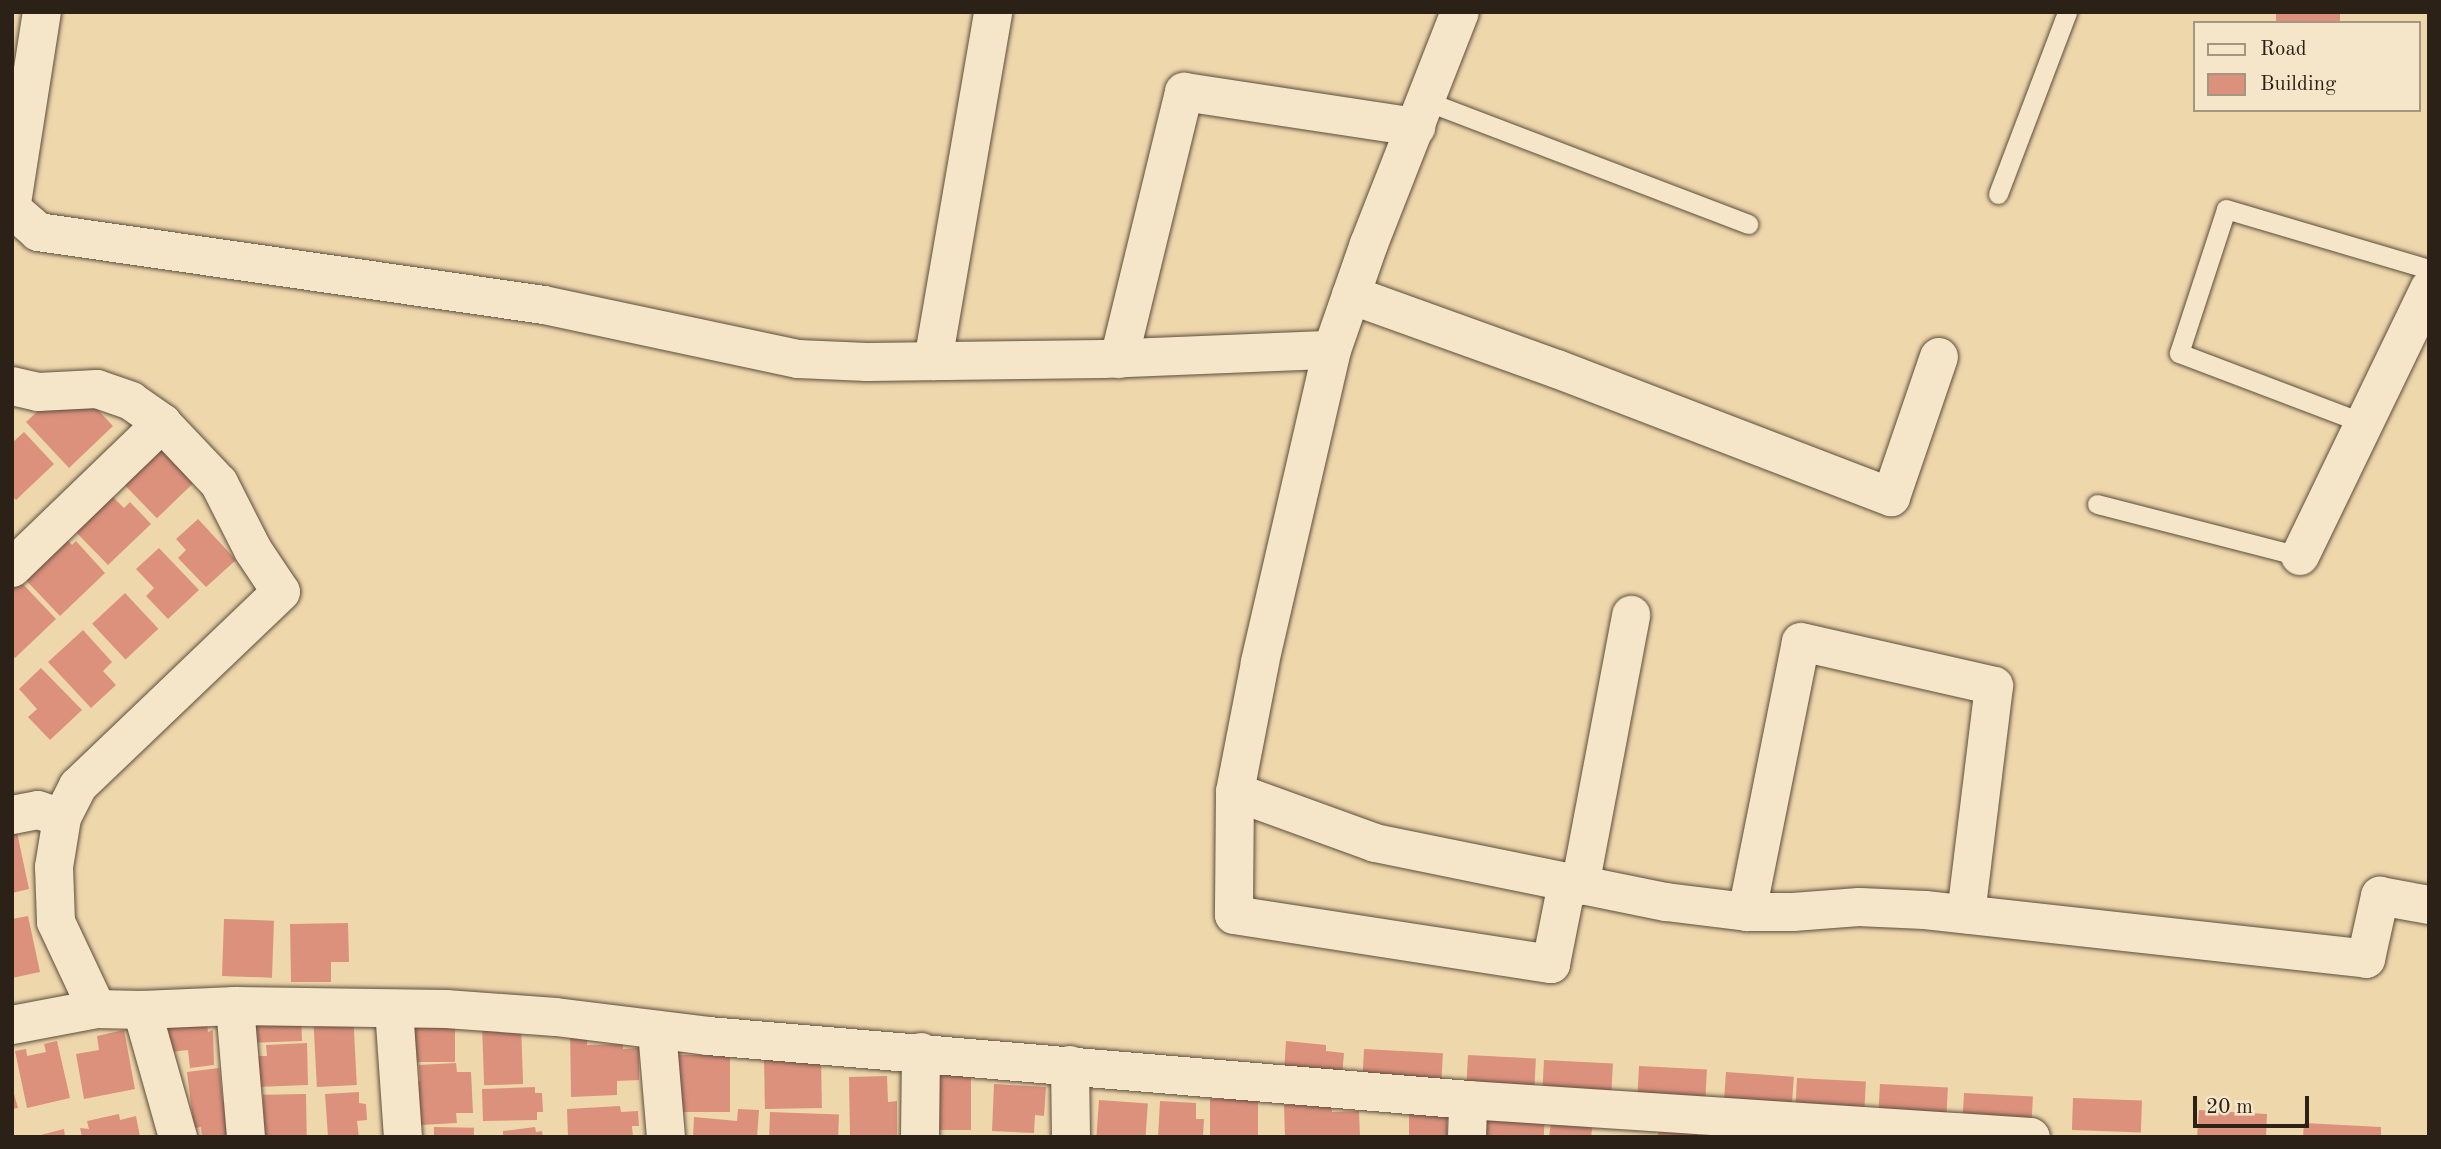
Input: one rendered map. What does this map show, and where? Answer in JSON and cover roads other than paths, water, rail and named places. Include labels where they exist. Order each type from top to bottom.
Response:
[{"type":"street","points":[[12,203],[42,12]]},
{"type":"street","points":[[933,361],[993,12]]},
{"type":"street","points":[[1460,12],[1332,349],[1264,649],[1235,792],[1234,915],[1551,964],[1574,885],[1631,615]]},
{"type":"street","points":[[1119,359],[1184,92],[1421,114]]},
{"type":"street","points":[[12,209],[38,232],[544,305],[798,359],[1119,359],[1332,349]]},
{"type":"street","points":[[2300,556],[2429,289]]},
{"type":"street","points":[[1351,295],[1557,369],[1891,497],[1939,357]]},
{"type":"street","points":[[12,386],[38,392],[97,388],[131,401],[162,423],[219,484],[253,550],[281,592],[78,786],[62,818],[54,867],[56,922],[97,1009]]},
{"type":"street","points":[[12,568],[162,423]]},
{"type":"street","points":[[1747,912],[1801,642],[1994,687],[1966,914]]},
{"type":"street","points":[[1235,792],[1375,843],[1574,885],[1666,902],[1747,912],[1859,907],[1966,914],[2366,960],[2380,896],[2429,905]]},
{"type":"street","points":[[12,815],[38,810],[62,818]]},
{"type":"street","points":[[12,1025],[97,1009],[235,1006],[446,1009],[1070,1065],[1468,1118],[2031,1137]]},
{"type":"street","points":[[235,1006],[246,1137]]},
{"type":"street","points":[[394,1009],[403,1137]]},
{"type":"street","points":[[142,1010],[178,1137]]},
{"type":"street","points":[[657,1030],[666,1137]]},
{"type":"street","points":[[920,1052],[920,1137]]},
{"type":"street","points":[[1070,1065],[1071,1137]]},
{"type":"lane","points":[[1998,194],[2067,12]]},
{"type":"lane","points":[[1421,114],[1748,224]]},
{"type":"lane","points":[[2366,424],[2179,353],[2226,209],[2429,269]]},
{"type":"lane","points":[[2097,504],[2300,556]]}]
